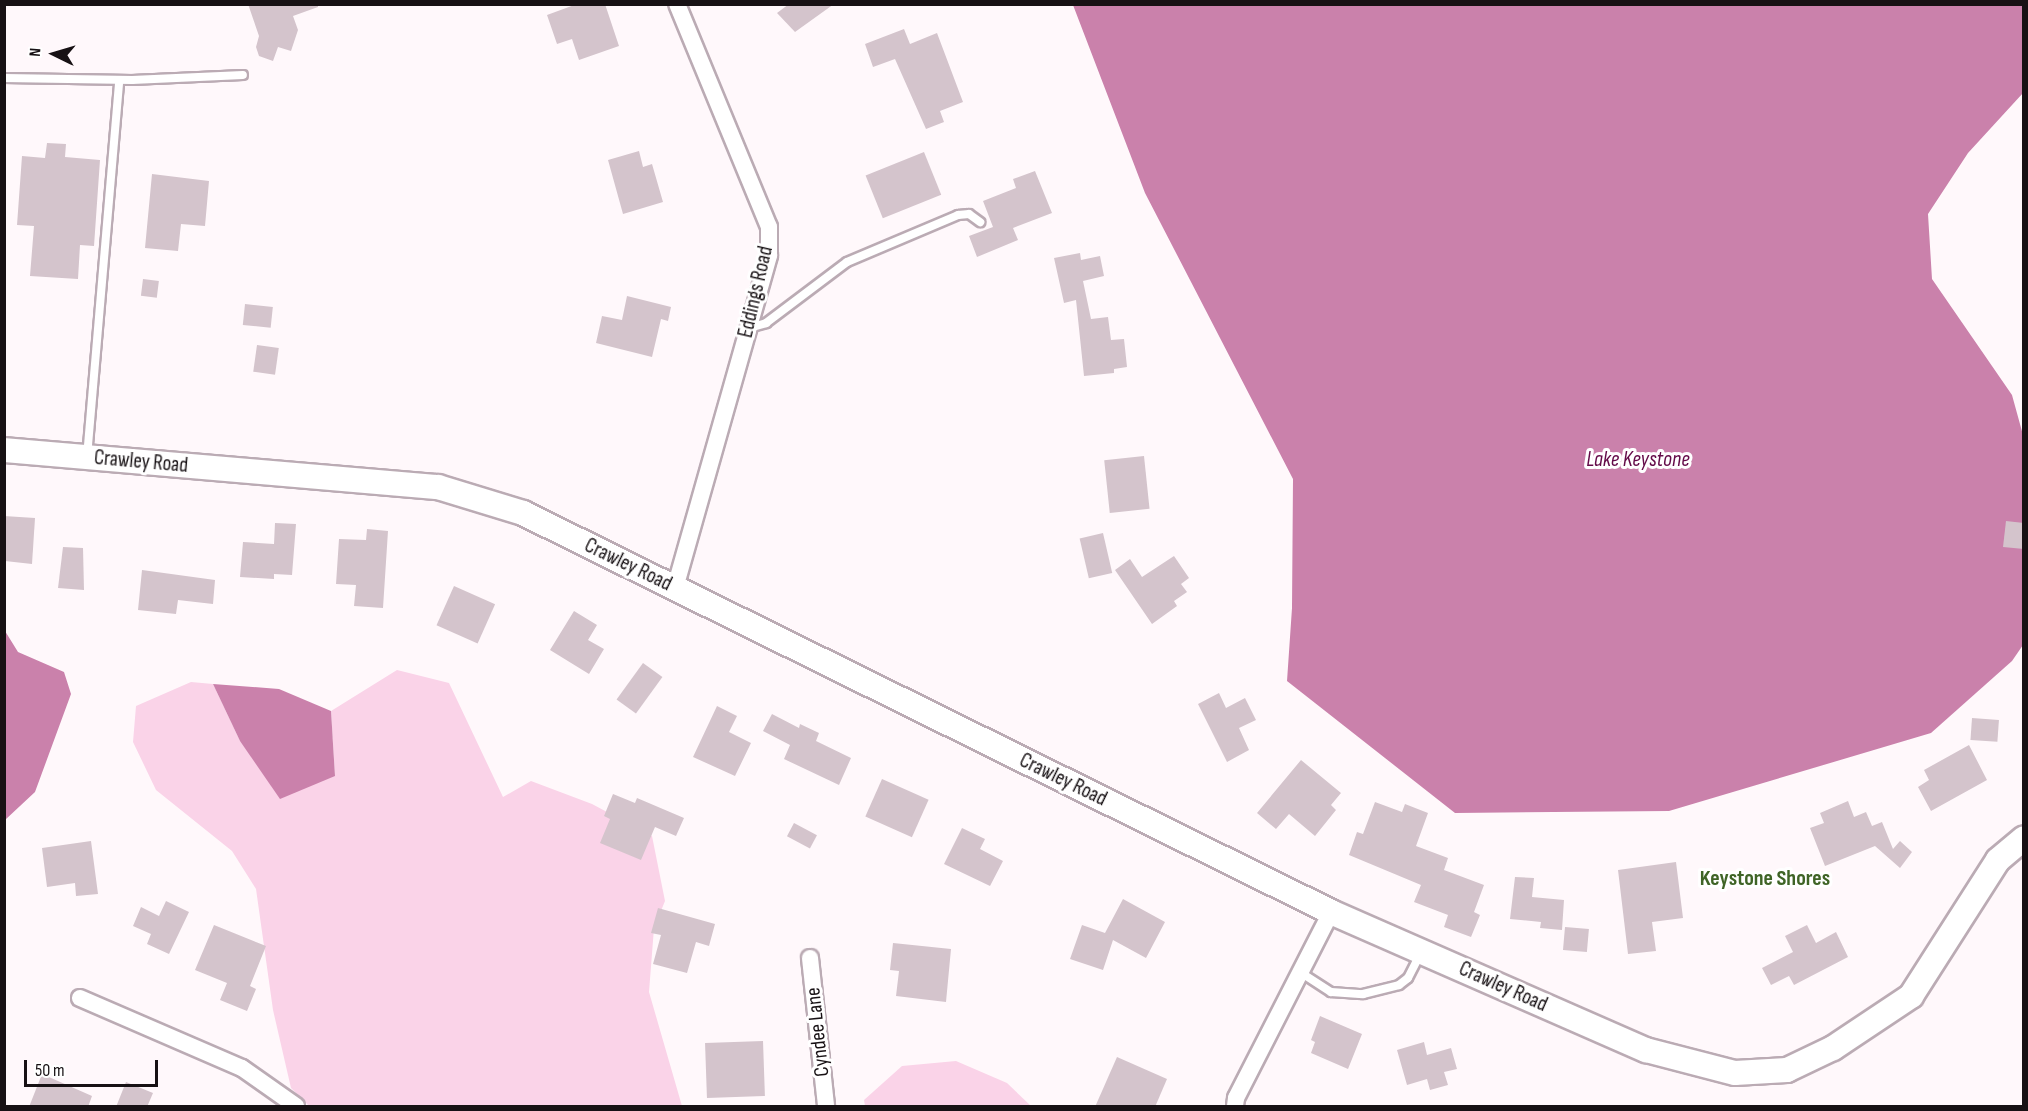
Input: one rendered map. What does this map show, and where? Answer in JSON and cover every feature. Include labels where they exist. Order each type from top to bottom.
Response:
[{"type":"street","name":"Eddings Road","points":[[675,588],[769,255],[769,227],[677,4]]},
{"type":"street","name":"Crawley Road","points":[[4,450],[438,487],[524,513],[1331,912],[1646,1050],[1735,1073],[1787,1070],[1833,1048],[1911,996],[1998,860],[2024,838]]},
{"type":"street","points":[[1235,1107],[1236,1098],[1331,912]]},
{"type":"street","name":"Cyndee Lane","points":[[810,958],[826,1107]]},
{"type":"street","points":[[80,998],[242,1068],[296,1107]]},
{"type":"lane","points":[[4,78],[119,80],[243,75]]},
{"type":"lane","points":[[87,457],[119,80]]},
{"type":"lane","points":[[748,328],[766,323],[847,262],[958,215],[969,214],[980,222]]},
{"type":"lane","points":[[1300,972],[1331,992],[1363,994],[1399,985],[1408,978],[1421,952]]},
{"type":"shaded area","points":[[397,670],[449,683],[503,797],[531,781],[592,804],[652,836],[665,901],[654,928],[649,992],[682,1106],[309,1106],[291,1088],[273,1010],[256,889],[232,851],[156,790],[133,742],[136,706],[191,682],[213,684],[240,741],[335,776],[331,711]]},
{"type":"shaded area","points":[[956,1061],[1007,1083],[1031,1106],[865,1106],[864,1100],[902,1066]]},
{"type":"water","name":"Lake Keystone","points":[[1073,5],[2023,5],[2023,93],[1968,153],[1928,214],[1932,279],[2012,395],[2023,435],[2023,645],[2012,661],[1931,733],[1669,811],[1455,813],[1287,681],[1292,608],[1293,479],[1145,193]]},
{"type":"water","points":[[5,631],[18,652],[64,672],[71,694],[35,792],[5,820]]},
{"type":"water","points":[[213,684],[279,689],[331,711],[335,776],[280,799],[240,741]]},
{"type":"building","points":[[248,4],[318,4],[318,7],[293,16],[298,30],[291,51],[278,47],[273,61],[259,56],[256,47],[259,36]]},
{"type":"building","points":[[577,4],[605,4],[619,46],[579,60],[572,39],[557,44],[547,15]]},
{"type":"building","points":[[789,4],[834,4],[795,32],[777,13]]},
{"type":"building","points":[[904,29],[910,44],[937,33],[963,102],[940,111],[944,122],[926,129],[895,59],[873,67],[865,44]]},
{"type":"building","points":[[47,143],[66,144],[65,157],[100,160],[94,246],[80,245],[78,279],[30,276],[34,226],[17,225],[22,156],[45,158]]},
{"type":"building","points":[[639,151],[643,167],[652,164],[663,202],[623,214],[608,160]]},
{"type":"building","points":[[924,152],[941,195],[883,218],[866,176]]},
{"type":"building","points":[[1035,171],[1052,213],[1013,228],[1018,240],[977,257],[969,236],[993,227],[983,201],[1016,188],[1013,179]]},
{"type":"building","points":[[152,174],[209,181],[205,226],[181,224],[178,251],[145,248]]},
{"type":"building","points":[[1080,253],[1081,260],[1100,256],[1104,276],[1083,281],[1091,319],[1108,317],[1111,340],[1124,339],[1127,367],[1114,369],[1114,373],[1084,376],[1076,300],[1064,303],[1054,258]]},
{"type":"building","points":[[143,279],[159,281],[157,298],[141,296]]},
{"type":"building","points":[[627,296],[671,307],[668,321],[661,319],[652,357],[596,343],[602,316],[622,320]]},
{"type":"building","points":[[245,304],[273,307],[271,328],[243,325]]},
{"type":"building","points":[[257,345],[279,348],[275,375],[253,372]]},
{"type":"building","points":[[1144,456],[1150,509],[1110,513],[1104,460]]},
{"type":"building","points":[[4,516],[35,518],[32,564],[5,561]]},
{"type":"building","points":[[2006,521],[2024,523],[2024,549],[2003,547]]},
{"type":"building","points":[[275,523],[296,524],[292,575],[274,574],[274,579],[240,577],[243,542],[274,544]]},
{"type":"building","points":[[367,529],[388,531],[383,608],[354,606],[356,585],[336,584],[339,539],[366,540]]},
{"type":"building","points":[[1103,533],[1112,573],[1089,578],[1080,538]]},
{"type":"building","points":[[63,547],[83,548],[84,590],[58,588]]},
{"type":"building","points":[[1174,556],[1189,578],[1181,584],[1187,592],[1174,601],[1177,606],[1152,624],[1115,570],[1130,559],[1142,577]]},
{"type":"building","points":[[142,570],[215,580],[213,604],[178,600],[176,614],[138,610]]},
{"type":"building","points":[[454,586],[495,604],[478,644],[437,625]]},
{"type":"building","points":[[574,611],[597,625],[588,640],[604,649],[589,674],[550,650]]},
{"type":"building","points":[[643,663],[662,677],[636,714],[617,699]]},
{"type":"building","points":[[1219,693],[1226,708],[1245,698],[1256,720],[1239,728],[1249,750],[1227,762],[1198,704]]},
{"type":"building","points":[[717,706],[737,716],[729,732],[751,743],[735,776],[693,757]]},
{"type":"building","points":[[772,714],[799,728],[800,724],[819,733],[816,741],[851,758],[839,785],[784,759],[790,745],[763,731]]},
{"type":"building","points":[[1972,718],[1999,720],[1997,742],[1970,740]]},
{"type":"building","points":[[1969,745],[1987,780],[1931,811],[1918,787],[1929,780],[1924,770]]},
{"type":"building","points":[[1301,760],[1341,793],[1331,805],[1336,810],[1315,836],[1289,814],[1276,829],[1257,813]]},
{"type":"building","points":[[882,779],[929,800],[912,837],[865,816]]},
{"type":"building","points":[[613,794],[635,803],[637,798],[684,818],[676,836],[655,827],[641,860],[600,843],[610,819],[604,816]]},
{"type":"building","points":[[1848,801],[1854,817],[1866,812],[1872,826],[1882,822],[1893,849],[1900,841],[1912,852],[1900,868],[1875,846],[1825,866],[1810,828],[1824,823],[1820,813]]},
{"type":"building","points":[[1375,802],[1402,812],[1405,804],[1428,813],[1416,846],[1448,858],[1444,870],[1484,885],[1474,912],[1480,915],[1471,937],[1444,927],[1448,915],[1414,902],[1421,885],[1349,855],[1357,832],[1363,834]]},
{"type":"building","points":[[794,823],[817,835],[810,848],[787,836]]},
{"type":"building","points":[[962,828],[985,839],[980,849],[1003,861],[990,886],[944,864]]},
{"type":"building","points":[[91,841],[98,894],[76,896],[75,883],[47,887],[42,848]]},
{"type":"building","points":[[1676,862],[1683,918],[1652,922],[1656,951],[1628,954],[1618,870]]},
{"type":"building","points":[[1515,877],[1534,878],[1532,897],[1564,900],[1562,930],[1540,928],[1541,922],[1510,919]]},
{"type":"building","points":[[1123,899],[1165,922],[1146,958],[1113,940],[1103,970],[1070,959],[1082,925],[1105,933]]},
{"type":"building","points":[[166,901],[189,912],[169,954],[147,944],[151,934],[133,926],[141,907],[159,916]]},
{"type":"building","points":[[658,908],[715,924],[709,946],[696,942],[687,973],[653,964],[661,935],[651,933]]},
{"type":"building","points":[[214,925],[266,946],[250,986],[256,989],[247,1011],[220,1000],[227,983],[195,970]]},
{"type":"building","points":[[1807,925],[1816,943],[1836,932],[1848,957],[1794,985],[1789,976],[1771,985],[1762,968],[1793,952],[1785,936]]},
{"type":"building","points":[[1565,927],[1589,929],[1587,952],[1563,950]]},
{"type":"building","points":[[893,943],[951,949],[946,1002],[896,996],[899,971],[890,970]]},
{"type":"building","points":[[1320,1016],[1362,1034],[1348,1069],[1311,1053],[1315,1042],[1311,1040]]},
{"type":"building","points":[[763,1041],[765,1096],[707,1098],[705,1043]]},
{"type":"building","points":[[1424,1042],[1427,1055],[1451,1048],[1457,1069],[1444,1072],[1448,1085],[1430,1090],[1427,1079],[1407,1085],[1397,1050]]},
{"type":"building","points":[[1117,1057],[1167,1079],[1155,1107],[1095,1107]]},
{"type":"building","points":[[42,1074],[92,1096],[88,1107],[29,1107]]},
{"type":"building","points":[[126,1082],[153,1093],[147,1107],[116,1107]]},
{"type":"district","name":"Keystone Shores","points":[[1765,879]]}]
